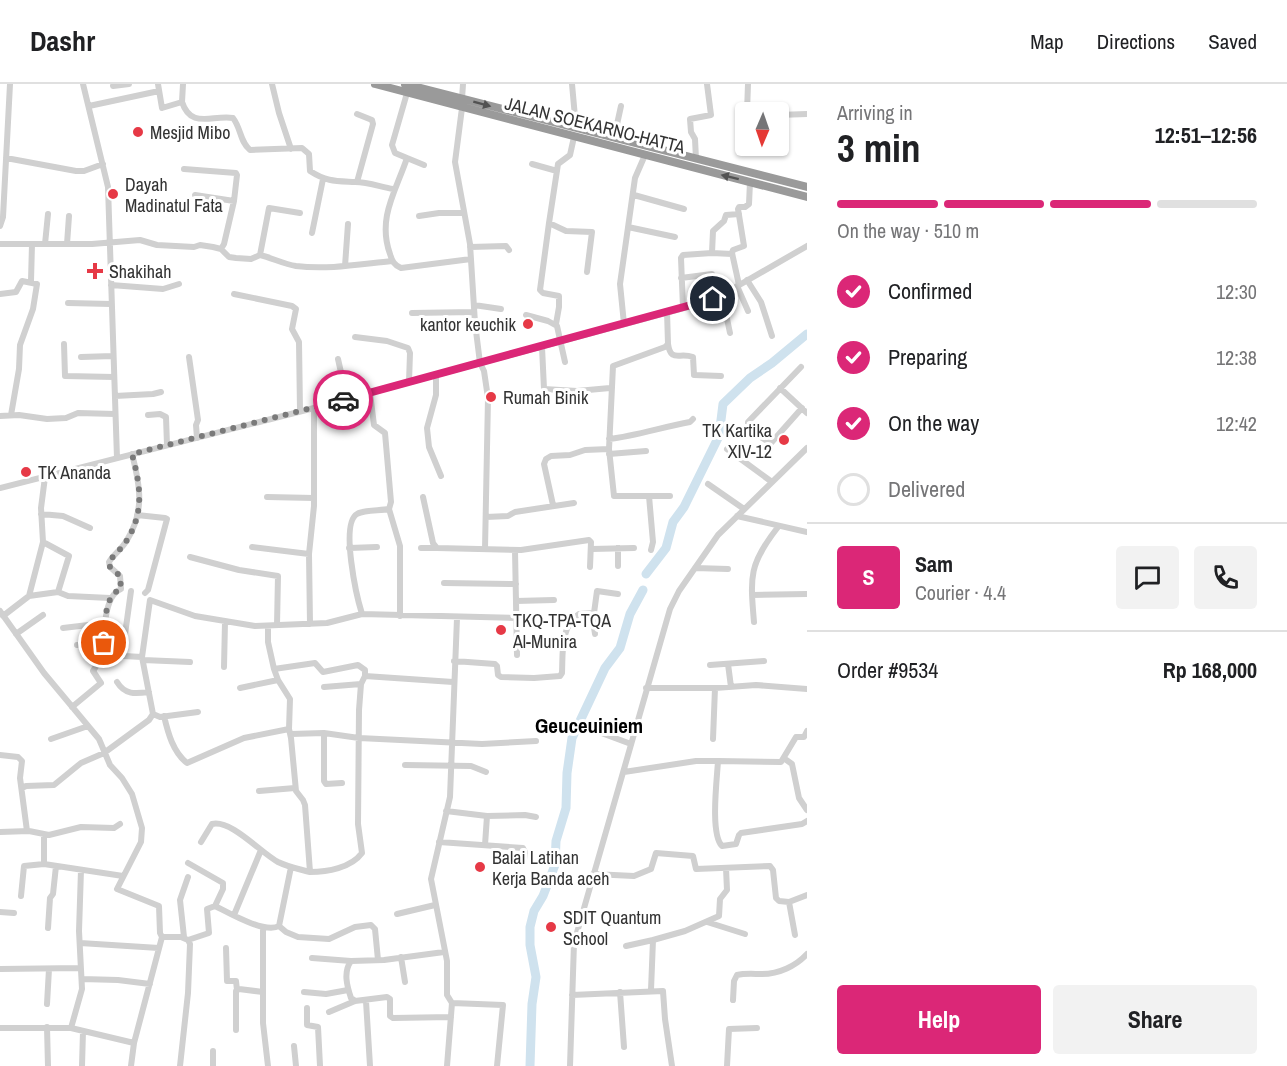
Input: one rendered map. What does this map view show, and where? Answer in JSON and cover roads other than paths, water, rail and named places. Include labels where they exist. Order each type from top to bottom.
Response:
[{"type":"highway","name":"JALAN SOEKARNO-HATTA","points":[[375,84],[406,89],[524,119],[645,155],[807,197]]},
{"type":"highway","name":"JALAN SOEKARNO-HATTA","points":[[577,133],[614,138],[807,187]]},
{"type":"street","points":[[0,226],[10,84]]},
{"type":"street","points":[[82,84],[108,187],[117,458]]},
{"type":"street","points":[[113,86],[129,84]]},
{"type":"street","points":[[183,84],[182,102],[186,113],[195,119],[233,118],[244,144],[250,150],[305,149],[309,154],[310,171],[323,179],[342,183],[357,182],[393,189]]},
{"type":"street","points":[[272,84],[291,149]]},
{"type":"street","points":[[463,84],[455,162],[470,247],[480,363],[484,371],[488,398],[485,549]]},
{"type":"street","points":[[565,362],[556,324],[560,308],[559,296],[543,293],[540,290],[557,171],[560,162],[570,154],[577,133],[572,84]]},
{"type":"street","points":[[696,159],[696,140],[691,132],[690,119],[711,115],[707,84]]},
{"type":"street","points":[[747,102],[748,84]]},
{"type":"street","points":[[88,106],[159,88],[162,108],[182,102]]},
{"type":"street","points":[[406,89],[392,145],[395,153],[424,165]]},
{"type":"street","points":[[614,138],[621,106]]},
{"type":"street","points":[[357,114],[372,120],[373,124],[357,182]]},
{"type":"street","points":[[789,115],[807,114]]},
{"type":"street","points":[[624,324],[620,284],[638,170],[645,155]]},
{"type":"street","points":[[6,158],[76,171],[84,171],[103,164]]},
{"type":"street","points":[[407,158],[393,189],[386,219],[387,246],[392,261],[401,268],[471,259]]},
{"type":"street","points":[[532,164],[557,171]]},
{"type":"street","points":[[184,169],[236,172],[234,201],[221,249]]},
{"type":"street","points":[[312,233],[323,179]]},
{"type":"street","points":[[748,310],[738,285],[732,254],[733,250],[744,246],[739,207],[749,204],[750,182]]},
{"type":"street","points":[[195,195],[234,201]]},
{"type":"street","points":[[634,195],[684,209]]},
{"type":"street","points":[[260,255],[269,208],[300,213]]},
{"type":"street","points":[[419,216],[464,213]]},
{"type":"street","points":[[45,244],[48,214]]},
{"type":"street","points":[[712,253],[714,231],[724,221],[726,215],[739,214]]},
{"type":"street","points":[[67,244],[69,216]]},
{"type":"street","points":[[549,223],[566,231],[592,232],[587,272]]},
{"type":"street","points":[[345,266],[348,224]]},
{"type":"street","points":[[628,227],[675,237]]},
{"type":"street","points":[[0,244],[109,244],[140,240],[157,245],[194,247],[200,245],[221,249],[228,256],[236,258],[251,259],[260,255],[295,266],[345,266],[392,261]]},
{"type":"street","points":[[31,281],[32,244]]},
{"type":"street","points":[[470,247],[507,246],[509,250]]},
{"type":"street","points":[[0,489],[314,408],[682,308],[722,295],[807,246]]},
{"type":"street","points":[[682,308],[681,258],[684,255],[732,254]]},
{"type":"street","points":[[681,278],[712,274]]},
{"type":"street","points":[[747,280],[761,302],[772,336]]},
{"type":"street","points":[[0,294],[16,292],[22,281],[31,281],[38,285],[33,309],[20,345],[19,369],[11,415]]},
{"type":"street","points":[[111,285],[163,289],[179,284]]},
{"type":"street","points":[[234,294],[292,306],[296,309],[292,329],[299,342],[300,411]]},
{"type":"street","points":[[722,295],[730,333]]},
{"type":"street","points":[[68,303],[111,304]]},
{"type":"street","points":[[412,313],[501,309]]},
{"type":"street","points":[[667,312],[668,344],[671,355],[692,357],[693,375],[721,376]]},
{"type":"street","points":[[526,315],[556,324]]},
{"type":"street","points":[[355,337],[387,341],[408,348],[410,353],[409,382]]},
{"type":"street","points":[[64,344],[64,376],[114,377]]},
{"type":"street","points":[[668,344],[661,350],[614,364],[610,388],[609,452],[613,495],[616,497],[670,496]]},
{"type":"street","points":[[542,347],[544,389],[577,391],[610,388]]},
{"type":"street","points":[[81,357],[113,356]]},
{"type":"street","points":[[189,357],[198,420],[196,438]]},
{"type":"street","points":[[338,359],[347,399]]},
{"type":"street","points":[[780,388],[805,411],[771,443],[749,428],[748,422],[780,388],[801,367]]},
{"type":"street","points":[[436,375],[436,395],[427,428],[429,447],[441,476]]},
{"type":"street","points":[[115,396],[161,392]]},
{"type":"street","points":[[370,393],[374,425],[384,433],[391,499],[389,509],[400,546],[400,616]]},
{"type":"street","points":[[310,624],[309,554],[314,498],[314,408]]},
{"type":"street","points":[[0,416],[11,415],[47,420],[66,418],[78,413],[115,414]]},
{"type":"street","points":[[148,415],[160,414],[166,417],[167,445]]},
{"type":"street","points":[[609,439],[642,434],[690,422],[693,419]]},
{"type":"street","points":[[570,1066],[573,949],[670,609],[679,591],[718,535],[807,448]]},
{"type":"street","points":[[727,449],[772,482]]},
{"type":"street","points":[[553,505],[544,464],[551,456],[570,455],[583,451],[646,451]]},
{"type":"street","points":[[121,589],[120,576],[110,567],[109,562],[129,537],[137,515],[141,490],[132,454]]},
{"type":"street","points":[[29,596],[43,542],[41,514],[45,477]]},
{"type":"street","points":[[708,484],[744,509]]},
{"type":"street","points":[[649,496],[653,542],[651,550]]},
{"type":"street","points":[[267,497],[314,498]]},
{"type":"street","points":[[423,497],[433,543],[437,548]]},
{"type":"street","points":[[486,518],[508,516],[515,512],[574,502]]},
{"type":"street","points":[[362,614],[349,548],[356,515],[389,509]]},
{"type":"street","points":[[41,514],[63,516],[90,528]]},
{"type":"street","points":[[137,515],[167,519],[148,590],[145,593]]},
{"type":"street","points":[[737,516],[807,532]]},
{"type":"street","points":[[754,622],[753,574],[758,555],[778,527]]},
{"type":"street","points":[[421,548],[514,550],[587,540],[591,542],[592,549],[590,567]]},
{"type":"street","points":[[43,542],[69,556],[58,592]]},
{"type":"street","points":[[252,547],[309,554]]},
{"type":"street","points":[[349,548],[377,547]]},
{"type":"street","points":[[618,548],[618,566]]},
{"type":"street","points":[[592,549],[634,548]]},
{"type":"street","points":[[514,550],[517,656]]},
{"type":"street","points":[[190,556],[222,566],[278,576],[277,625]]},
{"type":"street","points":[[695,568],[728,569]]},
{"type":"street","points":[[444,583],[516,584]]},
{"type":"street","points":[[72,707],[101,683],[93,671],[104,654],[105,623],[110,598],[114,592],[121,589],[145,593]]},
{"type":"street","points":[[122,656],[131,591]]},
{"type":"street","points":[[595,634],[592,614],[596,591],[618,594]]},
{"type":"street","points":[[110,598],[68,596],[58,592],[29,596],[2,613],[44,673],[99,739],[112,768],[122,778],[132,794],[142,828],[140,848],[117,890],[159,906],[162,937],[134,1043],[131,1066]]},
{"type":"street","points":[[22,788],[54,785],[81,763],[104,753],[149,720],[153,714],[142,659],[149,600],[145,593]]},
{"type":"street","points":[[752,595],[807,594]]},
{"type":"street","points":[[149,600],[195,616],[225,622],[268,626],[336,622],[362,614],[517,618]]},
{"type":"street","points":[[516,601],[554,600]]},
{"type":"street","points":[[454,661],[495,664],[498,675],[501,677],[560,676],[567,626],[579,614],[592,614]]},
{"type":"street","points":[[16,634],[43,615]]},
{"type":"street","points":[[447,1066],[452,1003],[447,995],[447,961],[431,879],[450,796],[457,618]]},
{"type":"street","points":[[224,667],[225,622]]},
{"type":"street","points":[[63,628],[105,623]]},
{"type":"street","points":[[268,626],[268,642],[274,669],[290,699],[295,788],[305,805],[310,872]]},
{"type":"street","points":[[77,645],[104,643]]},
{"type":"street","points":[[104,654],[190,662]]},
{"type":"street","points":[[710,665],[764,661]]},
{"type":"street","points":[[201,842],[212,824],[217,823],[241,834],[274,860],[310,872],[336,869],[360,857],[362,853],[358,824],[361,684],[365,670],[358,665],[323,672],[315,663],[274,669]]},
{"type":"street","points":[[728,664],[730,687]]},
{"type":"street","points":[[365,676],[453,682]]},
{"type":"street","points":[[240,688],[278,680]]},
{"type":"street","points":[[117,682],[122,689],[128,692],[136,694],[149,692]]},
{"type":"street","points":[[324,687],[361,684]]},
{"type":"street","points":[[646,688],[771,685],[807,689]]},
{"type":"street","points":[[713,739],[715,688]]},
{"type":"street","points":[[153,714],[157,717],[198,712]]},
{"type":"street","points":[[164,716],[176,751],[187,763],[244,738],[290,731],[360,738],[452,743],[490,744],[536,741]]},
{"type":"street","points":[[51,739],[88,726]]},
{"type":"street","points":[[596,731],[631,744]]},
{"type":"street","points":[[624,772],[696,761],[778,763],[785,759],[796,737],[804,737],[807,731]]},
{"type":"street","points":[[324,733],[324,782],[326,784],[342,783]]},
{"type":"street","points":[[0,755],[21,758],[22,805],[27,831]]},
{"type":"street","points":[[785,759],[792,764],[799,798],[807,810]]},
{"type":"street","points":[[718,761],[716,830],[720,846],[734,845],[741,832],[802,824],[807,821]]},
{"type":"street","points":[[405,765],[471,766],[486,772]]},
{"type":"street","points":[[259,791],[295,788]]},
{"type":"street","points":[[446,811],[487,816],[536,817]]},
{"type":"street","points":[[485,845],[487,816]]},
{"type":"street","points":[[0,832],[27,831],[44,835],[81,827],[114,828],[120,824]]},
{"type":"street","points":[[44,835],[44,864]]},
{"type":"street","points":[[439,842],[523,848],[524,860]]},
{"type":"street","points":[[234,915],[261,850]]},
{"type":"street","points":[[593,874],[634,876],[651,869],[655,855],[658,853],[693,856],[696,869],[770,866],[773,870],[776,898],[782,902],[789,902],[807,895]]},
{"type":"street","points":[[162,937],[186,938],[209,933],[207,909],[214,906],[224,883],[188,863]]},
{"type":"street","points":[[21,896],[24,866],[44,864],[81,870],[89,869],[123,876]]},
{"type":"street","points":[[48,928],[50,898],[53,894],[57,866]]},
{"type":"street","points":[[214,906],[264,928],[276,929],[279,926],[291,867]]},
{"type":"street","points":[[626,946],[653,940],[717,918],[720,914],[720,899],[728,888],[726,868]]},
{"type":"street","points":[[71,1028],[75,1010],[81,998],[81,870]]},
{"type":"street","points":[[180,1066],[188,993],[190,947],[186,938],[180,900],[188,878]]},
{"type":"street","points":[[789,902],[795,935]]},
{"type":"street","points":[[397,914],[435,905]]},
{"type":"street","points":[[0,912],[14,913]]},
{"type":"street","points":[[707,922],[745,934]]},
{"type":"street","points":[[279,926],[298,937],[329,939],[355,927],[371,925],[375,929],[378,960]]},
{"type":"street","points":[[264,928],[263,1023],[268,1066]]},
{"type":"street","points":[[651,990],[653,940]]},
{"type":"street","points":[[80,944],[159,948]]},
{"type":"street","points":[[226,948],[227,981],[236,981],[236,1030]]},
{"type":"street","points":[[312,958],[351,961],[378,960],[444,952]]},
{"type":"street","points":[[733,1000],[734,981],[737,975],[777,972],[797,964],[807,954]]},
{"type":"street","points":[[401,957],[405,982]]},
{"type":"street","points":[[351,961],[347,969],[348,990],[355,1001]]},
{"type":"street","points":[[0,969],[80,968]]},
{"type":"street","points":[[47,1004],[49,969]]},
{"type":"street","points":[[82,979],[150,984]]},
{"type":"street","points":[[237,990],[263,992]]},
{"type":"street","points":[[304,992],[326,994],[348,990]]},
{"type":"street","points":[[572,996],[651,990],[664,992],[664,1019],[672,1066]]},
{"type":"street","points":[[620,992],[624,1047]]},
{"type":"street","points":[[329,1011],[355,1001],[388,998],[390,1016],[393,1018],[451,1017]]},
{"type":"street","points":[[366,1001],[370,1066]]},
{"type":"street","points":[[452,1003],[503,1005],[497,1066]]},
{"type":"street","points":[[307,1008],[307,1025],[318,1027],[321,1066]]},
{"type":"street","points":[[47,1027],[48,1066]]},
{"type":"street","points":[[0,1028],[71,1028],[134,1043]]},
{"type":"street","points":[[727,1066],[729,1029],[757,1028]]},
{"type":"street","points":[[82,1066],[83,1031]]},
{"type":"street","points":[[294,1046],[296,1066]]},
{"type":"street","points":[[213,1051],[213,1066]]},
{"type":"waterway","points":[[646,574],[666,548],[673,522],[684,507],[719,436],[723,404],[750,378],[807,334]]},
{"type":"waterway","points":[[530,1066],[532,1004],[536,977],[530,945],[530,927],[534,911],[543,896],[555,865],[556,841],[566,808],[567,773],[572,738],[605,668],[620,648],[630,614],[643,590]]},
{"type":"place","name":"Mesjid Mibo","points":[[138,132]]},
{"type":"place","name":"Dayah Madinatul Fata","points":[[113,194]]},
{"type":"place","name":"Shakihah","points":[[95,271]]},
{"type":"place","name":"kantor keuchik","points":[[528,324]]},
{"type":"place","name":"Rumah Binik","points":[[491,397]]},
{"type":"place","name":"TK Kartika XIV-12","points":[[784,440]]},
{"type":"place","name":"TK Ananda","points":[[26,472]]},
{"type":"place","name":"TKQ-TPA-TQA Al-Munira","points":[[501,630]]},
{"type":"place","name":"Balai Latihan Kerja Banda aceh","points":[[480,867]]},
{"type":"place","name":"SDIT Quantum School","points":[[551,927]]},
{"type":"district","name":"Geuceuiniem","points":[[589,725]]}]
